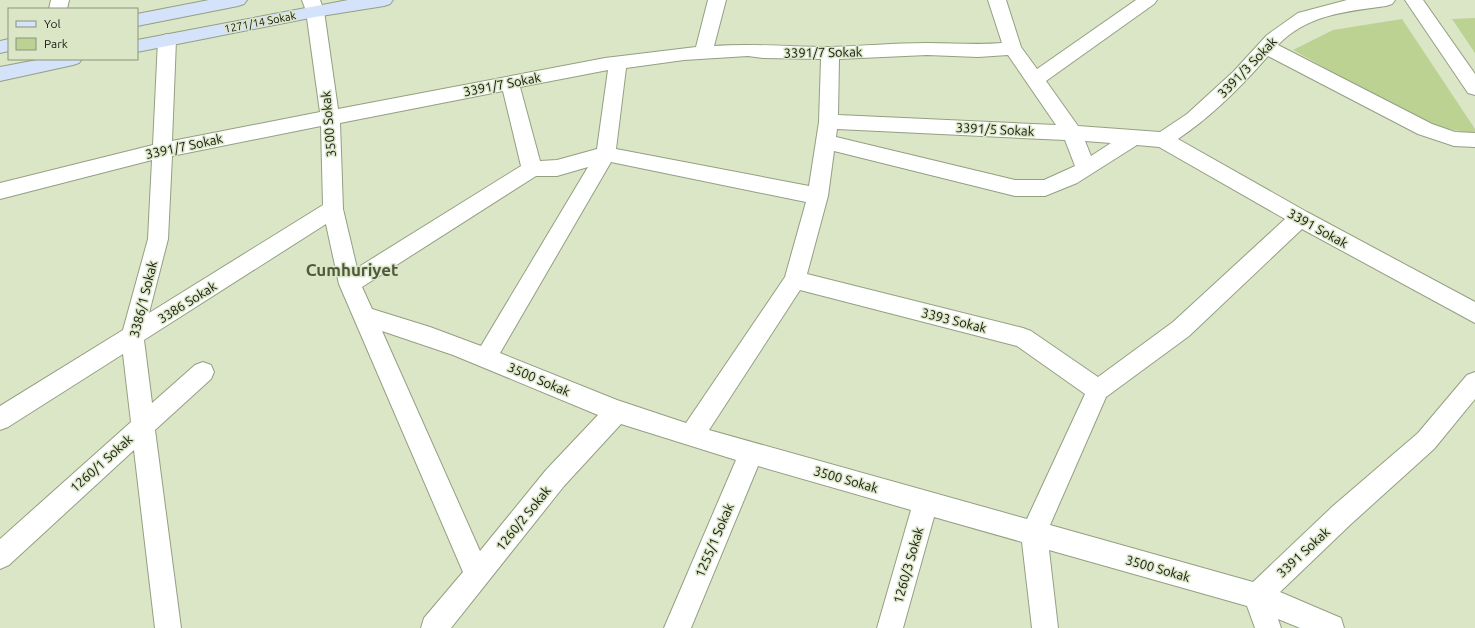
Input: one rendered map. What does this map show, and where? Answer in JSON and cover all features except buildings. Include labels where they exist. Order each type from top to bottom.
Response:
[{"type":"street","points":[[138,20],[238,0]]},
{"type":"street","name":"1271/14 Sokak","points":[[138,46],[313,6],[384,0]]},
{"type":"street","points":[[704,52],[717,0]]},
{"type":"street","points":[[997,0],[1012,48],[1072,133],[1086,169]]},
{"type":"street","points":[[1035,79],[1148,0]]},
{"type":"street","points":[[1300,0],[1323,12]]},
{"type":"street","name":"3391/3 Sokak","points":[[1162,140],[1194,119],[1240,76],[1273,39],[1304,17],[1345,6],[1386,0]]},
{"type":"street","points":[[1414,0],[1475,88]]},
{"type":"street","name":"3500 Sokak","points":[[313,6],[330,118],[333,209],[350,284],[366,317],[477,574]]},
{"type":"street","name":"3386/1 Sokak","points":[[167,40],[158,239],[132,337],[168,628]]},
{"type":"street","points":[[1266,47],[1425,129],[1454,138],[1475,140]]},
{"type":"street","name":"3391/7 Sokak","points":[[0,192],[163,150],[618,62],[704,52],[748,50],[763,52],[830,53],[927,49],[978,51],[1012,48]]},
{"type":"street","points":[[691,436],[795,280],[818,196],[827,132],[830,53]]},
{"type":"street","points":[[0,74],[68,60]]},
{"type":"street","points":[[486,357],[606,154],[618,62]]},
{"type":"street","points":[[510,83],[532,169]]},
{"type":"street","points":[[827,132],[1015,188],[1045,188],[1070,178],[1134,138]]},
{"type":"street","name":"3391/5 Sokak","points":[[827,132],[1072,133],[1162,140]]},
{"type":"street","name":"3391 Sokak","points":[[1162,140],[1300,218],[1475,313]]},
{"type":"street","points":[[350,284],[532,169],[557,168],[606,154],[818,196]]},
{"type":"street","name":"3386 Sokak","points":[[0,419],[333,209]]},
{"type":"street","points":[[1045,628],[1034,532],[1098,390],[1180,329],[1300,218]]},
{"type":"street","name":"3393 Sokak","points":[[795,280],[1023,338],[1098,390]]},
{"type":"street","name":"3500 Sokak","points":[[366,317],[407,328],[486,357],[617,411],[691,436],[1257,596],[1331,628]]},
{"type":"street","name":"1260/1 Sokak","points":[[0,556],[142,425],[203,372]]},
{"type":"street","name":"3391 Sokak","points":[[1257,596],[1342,515],[1426,441],[1475,382]]},
{"type":"street","name":"1260/2 Sokak","points":[[434,628],[555,478],[617,411]]},
{"type":"street","name":"1255/1 Sokak","points":[[676,628],[752,452]]},
{"type":"street","name":"1260/3 Sokak","points":[[890,628],[926,502]]},
{"type":"street","points":[[1257,596],[1268,628]]},
{"type":"green space","points":[[1475,18],[1475,53],[1452,19]]},
{"type":"green space","points":[[1402,19],[1475,129],[1475,134],[1427,125],[1293,50],[1333,30]]},
{"type":"district","name":"Cumhuriyet","points":[[352,269]]}]
